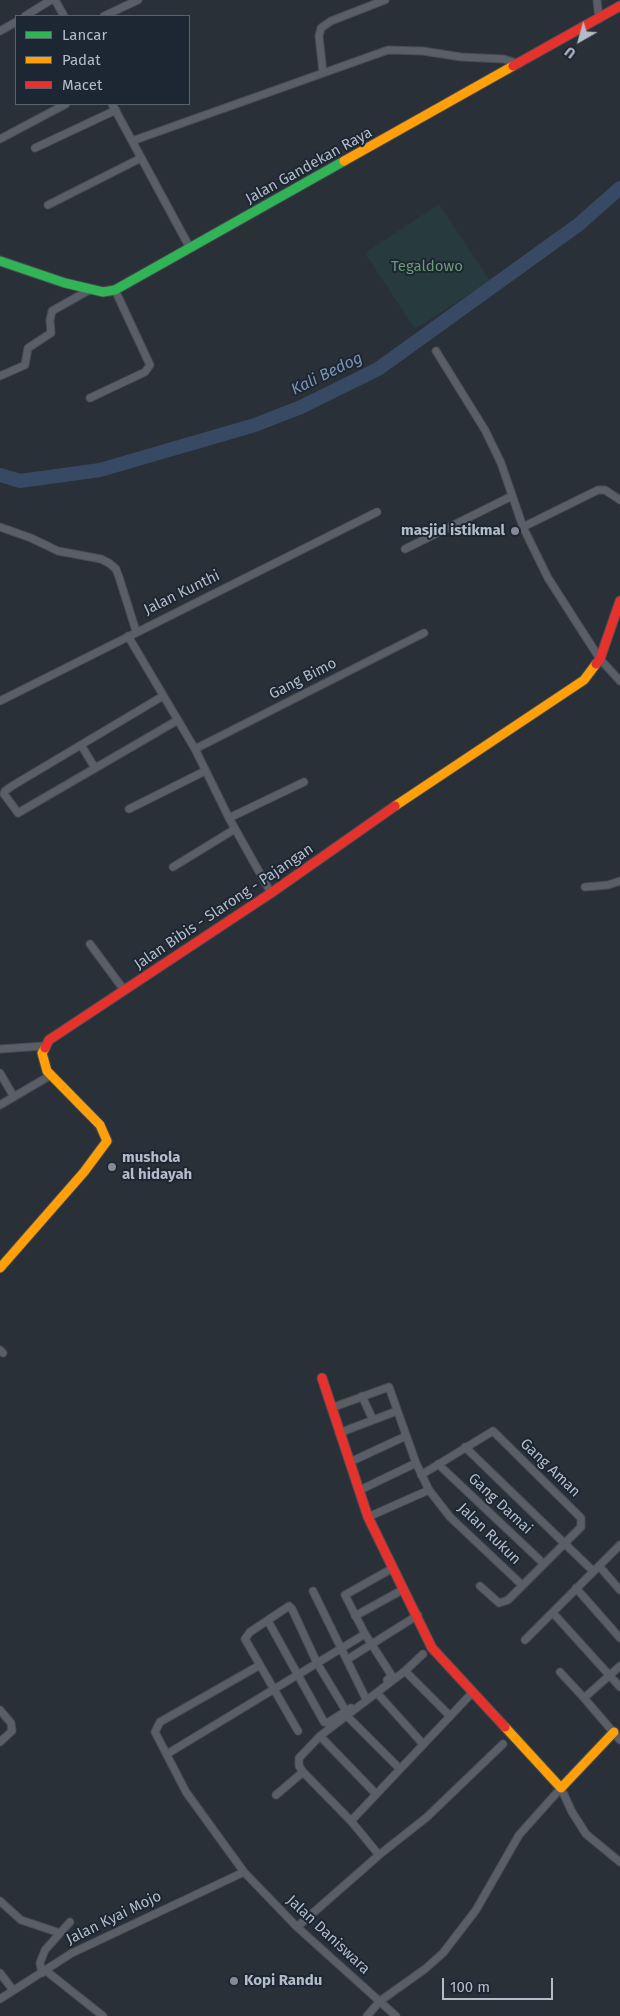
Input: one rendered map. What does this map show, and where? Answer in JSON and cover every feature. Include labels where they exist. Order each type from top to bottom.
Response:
[{"type":"street","points":[[27,15],[51,0]]},
{"type":"street","points":[[55,0],[63,15]]},
{"type":"street","points":[[106,15],[138,0]]},
{"type":"street","points":[[323,73],[319,36],[322,28],[331,21],[385,0]]},
{"type":"street","points":[[598,0],[599,19]]},
{"type":"street","name":"Jalan Gandekan Raya","points":[[115,290],[620,6]]},
{"type":"street","points":[[0,31],[15,23]]},
{"type":"street","points":[[132,141],[388,50],[398,49],[461,58],[504,59],[519,64]]},
{"type":"street","points":[[0,139],[64,105]]},
{"type":"street","points":[[35,148],[114,107],[190,248]]},
{"type":"street","points":[[48,205],[141,158]]},
{"type":"street","points":[[0,261],[65,284],[103,292],[115,290],[150,365],[145,372],[90,398]]},
{"type":"street","points":[[0,376],[26,365],[28,348],[51,333],[50,315],[56,307],[91,289]]},
{"type":"street","points":[[436,351],[481,422],[501,463],[523,527],[548,578],[600,660],[619,678]]},
{"type":"street","points":[[523,527],[598,490],[605,490],[620,500]]},
{"type":"street","points":[[405,549],[512,496]]},
{"type":"street","name":"Jalan Kunthi","points":[[0,701],[378,512]]},
{"type":"street","points":[[0,527],[31,538],[58,551],[101,559],[109,563],[116,569],[136,632]]},
{"type":"street","name":"Jalan Bibis - Slarong - Pajangan","points":[[44,1046],[53,1036],[271,893],[419,790],[576,686],[593,670],[600,660],[620,602]]},
{"type":"street","name":"Gang Bimo","points":[[195,749],[424,633]]},
{"type":"street","points":[[128,636],[195,749],[204,771],[271,893]]},
{"type":"street","points":[[163,696],[81,744],[7,790],[4,794],[18,813],[178,720]]},
{"type":"street","points":[[81,744],[95,768]]},
{"type":"street","points":[[129,809],[204,771]]},
{"type":"street","points":[[229,818],[304,782]]},
{"type":"street","points":[[173,867],[235,829]]},
{"type":"street","points":[[585,887],[608,885],[620,881]]},
{"type":"street","points":[[90,944],[124,990]]},
{"type":"street","points":[[0,1050],[44,1046],[42,1053],[51,1075],[100,1125],[107,1140],[102,1150],[84,1172],[0,1268]]},
{"type":"street","points":[[0,1073],[14,1097]]},
{"type":"street","points":[[0,1105],[51,1075]]},
{"type":"street","points":[[322,1378],[368,1517],[418,1615],[432,1648],[560,1788],[586,1834],[620,1862]]},
{"type":"street","name":"Jalan Rukun","points":[[362,1396],[389,1387],[416,1464],[429,1490],[450,1518],[522,1585]]},
{"type":"street","points":[[331,1408],[362,1396],[372,1420]]},
{"type":"street","points":[[339,1433],[397,1411]]},
{"type":"street","name":"Gang Aman","points":[[466,1447],[493,1431],[581,1518],[581,1527],[565,1543]]},
{"type":"street","points":[[350,1462],[406,1436]]},
{"type":"street","points":[[421,1475],[466,1447],[593,1571]]},
{"type":"street","points":[[360,1490],[416,1464]]},
{"type":"street","name":"Gang Damai","points":[[438,1464],[544,1564]]},
{"type":"street","points":[[368,1517],[429,1490]]},
{"type":"street","points":[[480,1586],[499,1603],[504,1603],[565,1543]]},
{"type":"street","points":[[525,1640],[620,1545]]},
{"type":"street","points":[[599,1566],[620,1590]]},
{"type":"street","points":[[379,1855],[351,1821],[303,1772],[299,1766],[299,1758],[320,1736],[392,1676],[364,1634],[345,1598],[346,1594],[393,1568]]},
{"type":"street","points":[[576,1588],[620,1638]]},
{"type":"street","points":[[355,1616],[404,1589]]},
{"type":"street","points":[[313,1591],[366,1697]]},
{"type":"street","points":[[298,1731],[246,1642],[246,1635],[291,1607],[318,1663],[347,1713],[400,1769]]},
{"type":"street","points":[[553,1613],[620,1687]]},
{"type":"street","points":[[348,1659],[418,1615]]},
{"type":"street","points":[[268,1620],[324,1722],[328,1723],[347,1713],[377,1692],[405,1671],[423,1654]]},
{"type":"street","points":[[167,1754],[364,1634]]},
{"type":"street","name":"Jalan Daniswara","points":[[260,1666],[160,1722],[155,1732],[186,1792],[244,1872],[298,1927],[396,2016]]},
{"type":"street","points":[[584,1698],[620,1666]]},
{"type":"street","points":[[405,1671],[450,1716]]},
{"type":"street","points":[[367,2016],[380,2001],[425,1969],[443,1953],[476,1910],[519,1835],[560,1788],[617,1736],[560,1672]]},
{"type":"street","points":[[377,1692],[423,1744]]},
{"type":"street","points":[[351,1821],[473,1693]]},
{"type":"street","points":[[0,1710],[12,1722],[12,1731],[0,1742]]},
{"type":"street","points":[[320,1736],[376,1794]]},
{"type":"street","points":[[298,1927],[379,1855],[427,1817],[503,1744]]},
{"type":"street","points":[[276,1795],[303,1772]]},
{"type":"street","name":"Jalan Kyai Mojo","points":[[0,1999],[72,1953],[244,1872]]},
{"type":"street","points":[[0,1901],[21,1920],[60,1933]]},
{"type":"street","points":[[70,1922],[42,1957],[44,1971],[103,2016]]},
{"type":"street","points":[[0,1973],[13,1990]]},
{"type":"green space","name":"Tegaldowo","points":[[439,204],[490,281],[415,329],[365,253]]},
{"type":"waterway","name":"Kali Bedog","points":[[0,475],[20,481],[100,470],[255,425],[301,407],[378,369],[578,225],[620,188]]},
{"type":"traffic: fast","points":[[0,261],[65,283],[103,292],[115,290],[344,161]]},
{"type":"traffic: slow","points":[[344,161],[513,66]]},
{"type":"traffic: slow","points":[[395,806],[584,680],[596,664]]},
{"type":"traffic: slow","points":[[0,1268],[84,1172],[107,1141],[100,1125],[47,1071],[42,1053],[45,1048]]},
{"type":"traffic: slow","points":[[505,1727],[561,1788],[614,1732]]},
{"type":"traffic: jam","points":[[513,66],[620,6]]},
{"type":"traffic: jam","points":[[596,664],[600,659],[620,601]]},
{"type":"traffic: jam","points":[[45,1048],[49,1040],[271,893],[395,806]]},
{"type":"traffic: jam","points":[[322,1378],[368,1517],[432,1648],[505,1727]]},
{"type":"place","name":"masjid istikmal","points":[[515,531]]},
{"type":"place","name":"mushola al hidayah","points":[[112,1167]]},
{"type":"place","name":"Kopi Randu","points":[[234,1981]]}]
